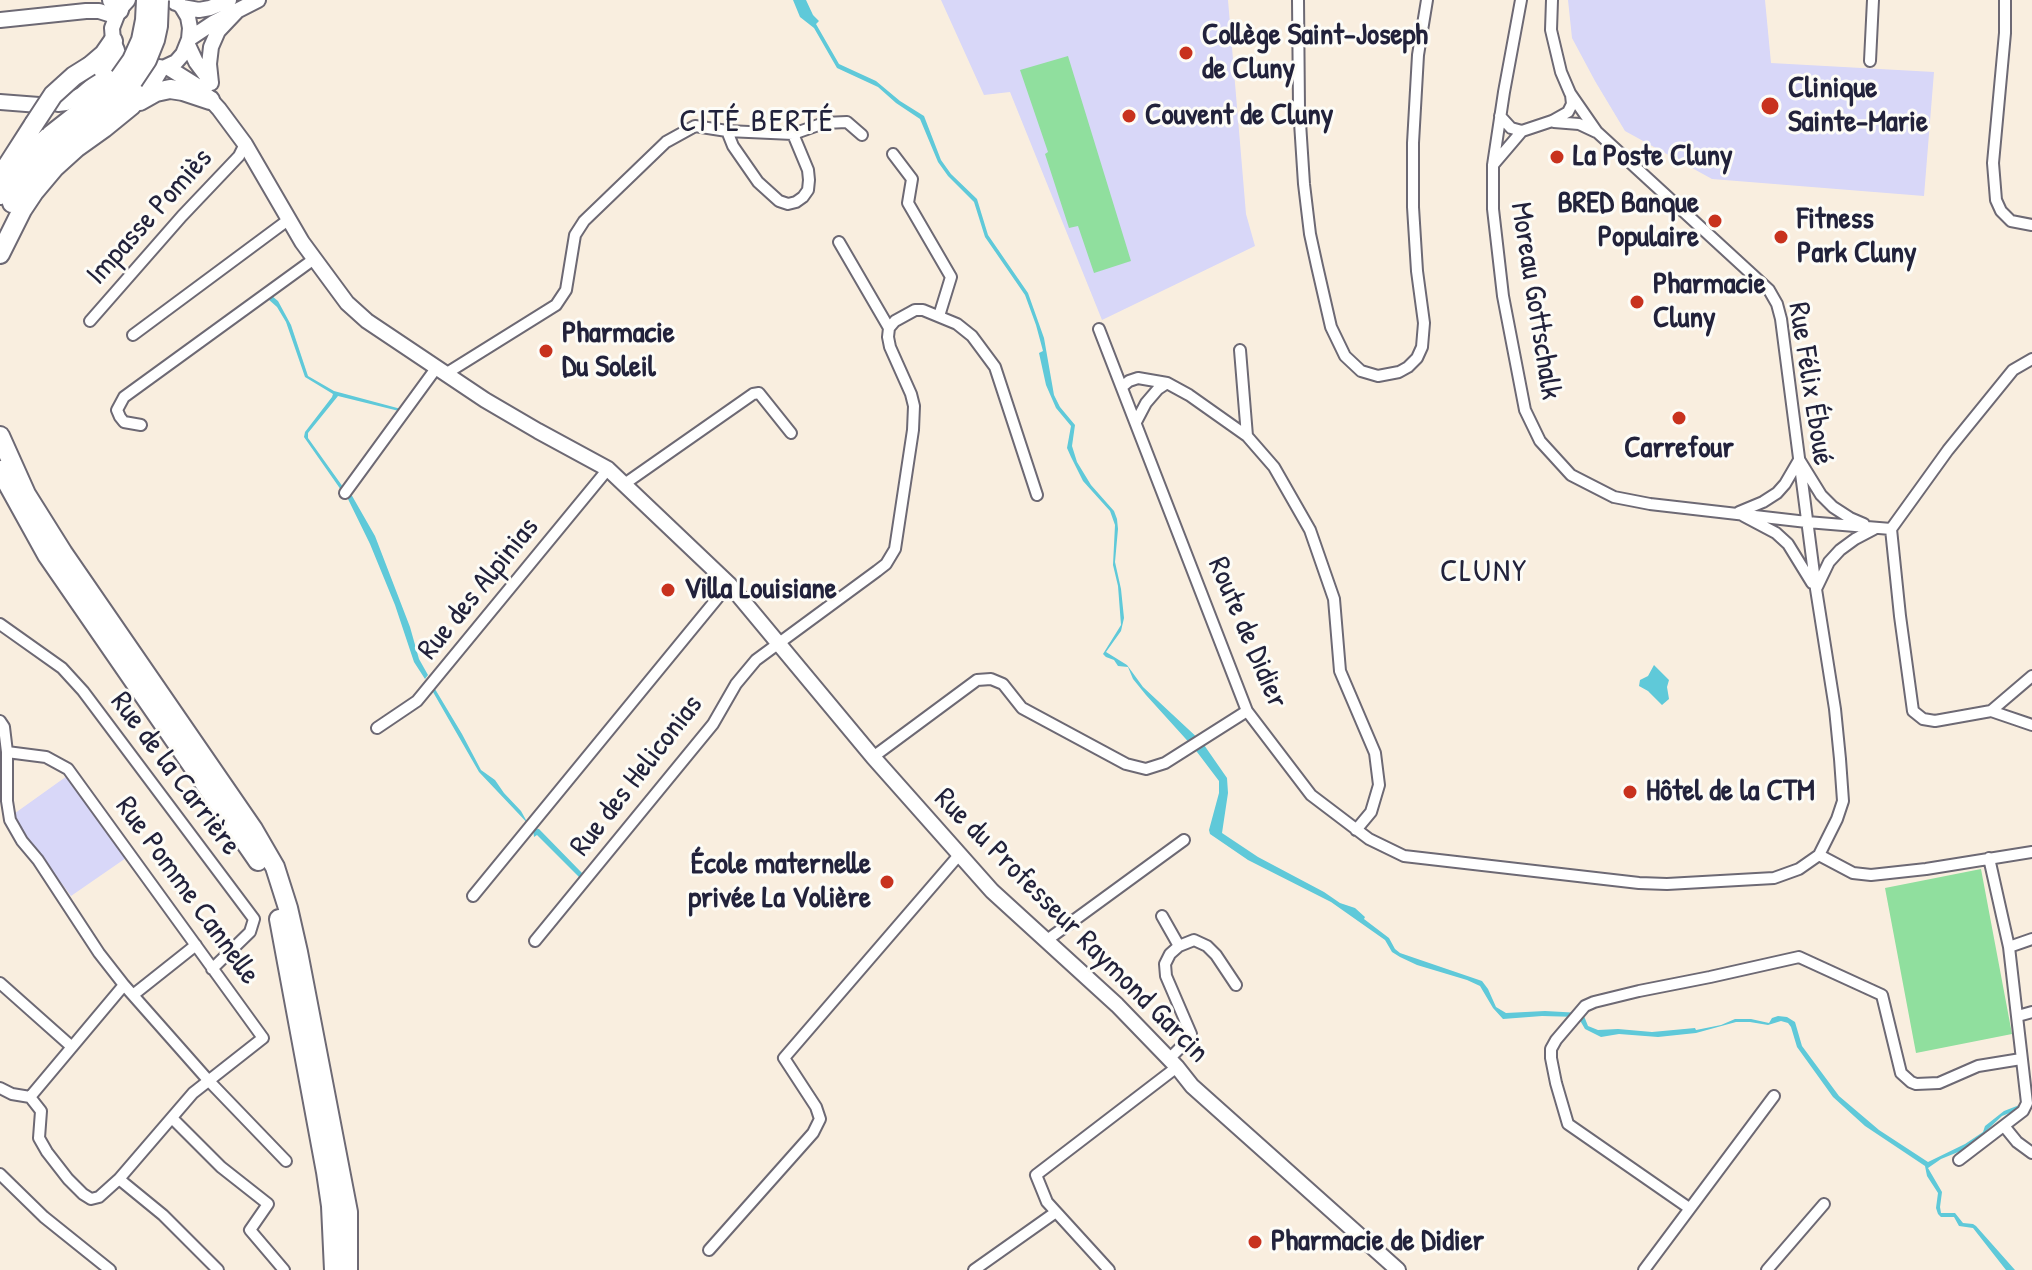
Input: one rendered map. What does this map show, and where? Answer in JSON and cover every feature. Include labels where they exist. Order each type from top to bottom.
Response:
[{"type":"highway","points":[[0,195],[34,150],[108,90],[122,63],[132,60],[141,40],[146,0]]},
{"type":"highway","points":[[0,177],[53,95],[74,76],[104,54],[122,63],[147,60],[155,40],[159,0]]},
{"type":"highway","points":[[0,227],[31,175],[57,147],[123,94],[122,63]]},
{"type":"highway","points":[[131,106],[159,69]]},
{"type":"highway","points":[[0,254],[22,210],[55,167],[131,106],[156,92],[170,89],[213,98]]},
{"type":"highway","points":[[0,436],[26,494],[63,553],[253,829],[275,867],[298,952],[348,1212],[350,1270]]},
{"type":"highway","points":[[0,470],[47,555],[260,865],[280,923],[326,1172],[333,1234],[332,1270]]},
{"type":"street","points":[[177,2],[199,10],[258,0]]},
{"type":"street","points":[[1298,0],[1299,107],[1304,184],[1314,255],[1331,327],[1345,356],[1361,371],[1378,376],[1408,367],[1422,347],[1424,323],[1413,207],[1413,143],[1418,55],[1427,0]]},
{"type":"street","name":"Moreau Gottschalk","points":[[1521,0],[1493,165],[1493,209],[1503,296],[1525,410],[1540,441],[1571,475],[1614,497],[1650,504],[1891,529]]},
{"type":"street","name":"Rue Félix Éboué","points":[[1552,0],[1551,30],[1561,72],[1570,93],[1597,132],[1769,290],[1777,304],[1835,709],[1843,801],[1819,855]]},
{"type":"street","points":[[1870,61],[1873,0]]},
{"type":"street","name":"Rue du Professeur Raymond Garcin","points":[[177,2],[188,17],[188,42],[196,62],[213,98],[245,144],[278,226],[314,259],[347,303],[367,321],[525,424],[608,469],[729,584],[873,757],[992,891],[1117,1005],[1192,1086],[1398,1270]]},
{"type":"street","points":[[2006,2],[1993,163],[1996,200],[2011,221],[2032,225]]},
{"type":"street","points":[[58,104],[81,95],[122,63],[112,28],[119,6]]},
{"type":"street","points":[[0,20],[99,11],[119,6]]},
{"type":"street","points":[[159,69],[176,62],[188,42],[232,6]]},
{"type":"street","points":[[213,98],[209,64],[211,47],[232,6]]},
{"type":"street","name":"Rue du Professeur Raymond Garcin","points":[[159,69],[199,87],[213,98]]},
{"type":"street","points":[[1493,165],[1522,131],[1568,112],[1572,104],[1570,93]]},
{"type":"street","points":[[0,102],[39,105]]},
{"type":"street","points":[[1500,116],[1511,128],[1522,131]]},
{"type":"street","points":[[1552,121],[1579,124],[1597,132]]},
{"type":"street","points":[[345,493],[442,370],[556,305],[566,290],[575,235],[584,221],[666,142],[695,126],[793,134],[824,123],[847,122],[862,135]]},
{"type":"street","points":[[727,131],[733,146],[758,182],[779,201],[788,204],[803,197],[809,180],[793,134]]},
{"type":"street","name":"Impasse Pomiès","points":[[90,321],[239,156],[245,144]]},
{"type":"street","points":[[893,154],[912,179],[908,203],[951,277],[939,316]]},
{"type":"street","points":[[133,335],[278,226]]},
{"type":"street","name":"Rue des Heliconias","points":[[535,941],[713,724],[736,684],[756,660],[886,564],[895,549],[914,406],[890,347],[889,328],[839,242]]},
{"type":"street","points":[[141,425],[124,422],[120,417],[117,410],[124,397],[314,259]]},
{"type":"street","points":[[889,328],[915,310],[923,310],[957,324],[972,336],[995,367],[1037,495]]},
{"type":"street","name":"Route de Didier","points":[[1099,329],[1247,711],[1311,795],[1356,830],[1404,856],[1639,883],[1774,878],[1799,869],[1819,855]]},
{"type":"street","points":[[1240,350],[1247,436]]},
{"type":"street","points":[[2032,359],[2013,370],[1948,450],[1891,529],[1913,711],[1923,719],[1935,721],[1991,711],[2032,725]]},
{"type":"street","points":[[1122,387],[1138,378],[1167,383],[1247,436],[1274,467],[1310,530],[1334,599],[1340,671],[1375,753],[1379,785],[1371,812],[1356,830]]},
{"type":"street","points":[[1136,422],[1146,403],[1167,383]]},
{"type":"street","points":[[623,485],[753,394],[759,393],[791,433]]},
{"type":"street","points":[[1737,513],[1777,493],[1799,460],[1821,495],[1833,507],[1876,529]]},
{"type":"street","name":"Rue des Alpinias","points":[[377,728],[417,701],[435,681],[608,469]]},
{"type":"street","points":[[1737,513],[1776,533],[1788,544],[1816,589]]},
{"type":"street","points":[[1816,589],[1829,562],[1840,550],[1876,529]]},
{"type":"street","points":[[473,896],[729,584]]},
{"type":"street","name":"Rue de la Carrière","points":[[0,624],[62,668],[83,691],[254,919],[250,932],[212,969]]},
{"type":"street","points":[[1991,711],[2032,676]]},
{"type":"street","points":[[873,757],[977,680],[991,679],[1003,684],[1022,708],[1126,764],[1146,769],[1165,763],[1247,711]]},
{"type":"street","points":[[0,721],[4,727],[7,752],[10,820],[124,985],[208,1080],[286,1161]]},
{"type":"street","name":"Rue Pomme Cannelle","points":[[7,752],[46,757],[68,769],[263,1038],[208,1080]]},
{"type":"street","points":[[1047,940],[1184,840]]},
{"type":"street","points":[[1819,855],[1853,873],[1871,875],[2032,852]]},
{"type":"street","points":[[709,1250],[813,1133],[820,1119],[816,1107],[784,1058],[959,855]]},
{"type":"street","points":[[1959,1160],[2023,1111],[2027,1103],[2009,947],[1989,858]]},
{"type":"street","points":[[1162,916],[1179,946]]},
{"type":"street","points":[[2009,947],[2032,939]]},
{"type":"street","points":[[1109,1270],[1047,1202],[1036,1175],[1173,1063],[1188,1040],[1191,1034],[1166,976],[1165,964],[1170,954],[1194,940],[1207,946],[1236,985]]},
{"type":"street","points":[[133,995],[196,945]]},
{"type":"street","points":[[1689,1208],[1568,1124],[1556,1083],[1551,1049],[1585,1006],[1799,957],[1882,995],[1901,1073],[1911,1082],[1939,1083],[1978,1066],[2021,1059]]},
{"type":"street","points":[[0,983],[72,1047]]},
{"type":"street","points":[[30,1097],[124,985]]},
{"type":"street","points":[[2018,1016],[2032,1012]]},
{"type":"street","points":[[0,1088],[30,1097],[41,1111],[39,1138],[68,1179],[91,1199],[99,1197],[119,1179],[193,1093],[208,1080]]},
{"type":"street","points":[[1644,1270],[1774,1096]]},
{"type":"street","points":[[172,1118],[221,1167],[268,1204],[250,1230],[284,1270]]},
{"type":"street","points":[[2004,1126],[2017,1142],[2032,1153]]},
{"type":"street","points":[[0,1174],[44,1217],[110,1270]]},
{"type":"street","points":[[119,1179],[163,1215],[218,1270]]},
{"type":"street","points":[[1767,1270],[1824,1204]]},
{"type":"street","points":[[974,1270],[1056,1212]]},
{"type":"shaded area","points":[[941,0],[1228,0],[1246,214],[1255,246],[1102,320],[1010,92],[984,95]]},
{"type":"shaded area","name":"Clinique Sainte-Marie","points":[[1568,0],[1765,0],[1771,63],[1934,72],[1924,196],[1712,179],[1625,131],[1572,38]]},
{"type":"shaded area","points":[[67,776],[126,858],[71,896],[11,816]]},
{"type":"green space","points":[[1068,56],[1131,261],[1094,273],[1078,226],[1069,228],[1045,154],[1048,152],[1020,70]]},
{"type":"green space","points":[[1981,869],[2012,1034],[1916,1053],[1885,888]]},
{"type":"water","points":[[793,0],[806,0],[839,64],[876,81],[924,116],[941,160],[977,199],[988,235],[1028,293],[1044,338],[1054,395],[1075,425],[1072,446],[1077,462],[1117,519],[1115,562],[1124,618],[1121,631],[1106,652],[1127,665],[1143,687],[1202,742],[1227,778],[1222,833],[1258,857],[1340,903],[1355,908],[1389,938],[1400,953],[1482,981],[1496,1007],[1506,1013],[1581,1013],[1588,1026],[1598,1030],[1652,1032],[1696,1030],[1735,1019],[1769,1023],[1778,1016],[1787,1017],[1795,1022],[1802,1046],[1839,1096],[1879,1130],[1928,1162],[1983,1132],[1985,1126],[2004,1111],[2022,1104],[2032,1104],[2032,1107],[2002,1116],[1968,1148],[1928,1168],[1942,1192],[1941,1213],[1955,1213],[1963,1223],[1976,1226],[2015,1270],[2006,1270],[1973,1228],[1959,1226],[1954,1217],[1938,1214],[1938,1193],[1927,1176],[1925,1166],[1865,1126],[1833,1097],[1797,1047],[1788,1023],[1781,1021],[1768,1025],[1736,1022],[1696,1033],[1601,1037],[1585,1029],[1578,1017],[1503,1019],[1480,986],[1400,957],[1392,952],[1385,940],[1331,902],[1248,860],[1210,834],[1219,781],[1133,679],[1128,667],[1118,666],[1103,654],[1121,625],[1113,565],[1115,525],[1110,511],[1083,481],[1067,448],[1071,426],[1056,408],[1046,385],[1039,353],[1043,351],[1025,295],[985,237],[974,202],[938,162],[920,119],[878,87],[837,68],[814,28],[800,17]]},
{"type":"water","points":[[272,296],[291,325],[308,376],[334,391],[401,409],[338,396],[308,433],[308,438],[343,487],[341,490],[304,437],[333,394],[305,377],[286,322],[268,299]]},
{"type":"water","points":[[351,494],[375,536],[419,659],[428,675],[425,679],[414,662],[395,605],[347,497]]},
{"type":"water","points":[[1654,665],[1669,680],[1669,699],[1662,705],[1639,686],[1640,680],[1648,676]]},
{"type":"water","points":[[435,689],[481,770],[495,780],[526,820],[539,829],[583,874],[580,878],[537,835],[534,837],[533,829],[479,772],[433,692]]},
{"type":"place","name":"Collège Saint-Joseph de Cluny","points":[[1186,53]]},
{"type":"place","name":"Clinique Sainte-Marie","points":[[1770,106]]},
{"type":"place","name":"Couvent de Cluny","points":[[1129,116]]},
{"type":"place","name":"La Poste Cluny","points":[[1557,157]]},
{"type":"place","name":"BRED Banque Populaire","points":[[1715,221]]},
{"type":"place","name":"Fitness Park Cluny","points":[[1781,237]]},
{"type":"place","name":"Pharmacie Cluny","points":[[1637,302]]},
{"type":"place","name":"Pharmacie Du Soleil","points":[[546,351]]},
{"type":"place","name":"Carrefour","points":[[1679,418]]},
{"type":"place","name":"Villa Louisiane","points":[[668,590]]},
{"type":"place","name":"Hôtel de la CTM","points":[[1630,792]]},
{"type":"place","name":"École maternelle privée La Volière","points":[[887,882]]},
{"type":"place","name":"Pharmacie de Didier","points":[[1255,1242]]},
{"type":"district","name":"CITÉ BERTÉ","points":[[757,122]]},
{"type":"district","name":"CLUNY","points":[[1484,572]]}]
